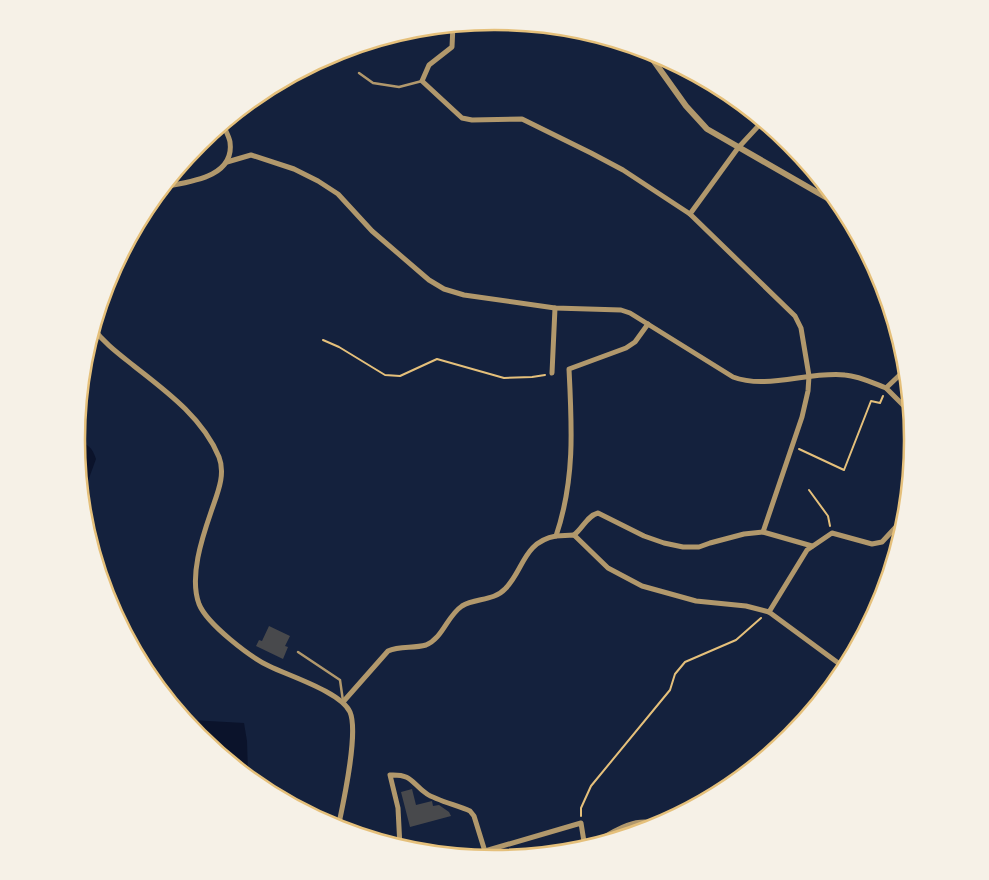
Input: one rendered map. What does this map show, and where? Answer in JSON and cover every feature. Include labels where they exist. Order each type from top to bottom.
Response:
[{"type":"street","points":[[453,33],[452,47],[429,65],[422,81],[462,118],[472,120],[522,119],[623,170],[690,214],[795,316],[800,328],[809,376],[802,416],[763,532]]},
{"type":"street","points":[[655,63],[696,119],[707,128],[738,148],[825,197]]},
{"type":"street","points":[[690,214],[738,148],[758,126]]},
{"type":"street","points":[[226,131],[230,140],[227,162]]},
{"type":"street","points":[[173,185],[196,180],[217,172],[227,162],[251,156],[294,170],[318,181],[338,194],[372,231],[429,280],[444,288],[464,295],[555,308],[621,310],[630,313],[733,377],[759,382],[843,374],[854,376],[886,388],[903,405]]},
{"type":"street","points":[[552,374],[555,308]]},
{"type":"street","points":[[556,536],[571,471],[572,440],[569,369],[626,348],[635,342],[648,324]]},
{"type":"street","points":[[98,334],[112,349],[184,407],[199,425],[220,458],[221,474],[218,492],[195,570],[199,604],[207,617],[252,656],[268,666],[343,702],[350,712],[353,727],[346,789],[340,820]]},
{"type":"street","points":[[886,388],[899,375]]},
{"type":"street","points":[[343,702],[388,651],[394,648],[423,645],[430,642],[438,636],[456,611],[463,605],[498,594],[505,589],[530,550],[544,538],[574,535],[590,517],[598,513],[644,536],[683,547],[699,547],[744,534],[763,532],[812,546]]},
{"type":"street","points":[[769,612],[807,550],[812,546],[832,533],[872,544],[882,542],[895,528]]},
{"type":"street","points":[[574,535],[608,568],[642,586],[696,601],[746,606],[769,612],[838,663]]},
{"type":"street","points":[[400,839],[398,808],[390,775],[402,775],[412,780],[427,795],[470,811],[474,816],[484,850]]},
{"type":"street","points":[[616,831],[633,822],[645,821]]},
{"type":"street","points":[[492,850],[581,823],[584,840]]},
{"type":"lane","points":[[359,72],[373,83],[399,87],[422,81]]},
{"type":"lane","points":[[298,652],[340,680],[343,702]]},
{"type":"path","points":[[324,340],[385,375],[400,376],[438,359],[504,378],[552,374]]},
{"type":"path","points":[[792,446],[844,470],[871,402],[880,403],[886,388]]},
{"type":"path","points":[[809,490],[828,516],[832,533]]},
{"type":"path","points":[[581,823],[581,808],[591,786],[670,690],[675,674],[685,662],[736,640],[769,612]]},
{"type":"water","points":[[85,444],[93,452],[96,459],[87,482],[85,467]]},
{"type":"water","points":[[196,720],[244,723],[248,767],[224,748]]},
{"type":"building","points":[[269,626],[290,636],[285,646],[288,647],[283,659],[256,646],[259,640],[262,641]]},
{"type":"building","points":[[412,789],[416,805],[432,801],[433,806],[439,805],[449,812],[451,816],[410,827],[401,792]]}]
